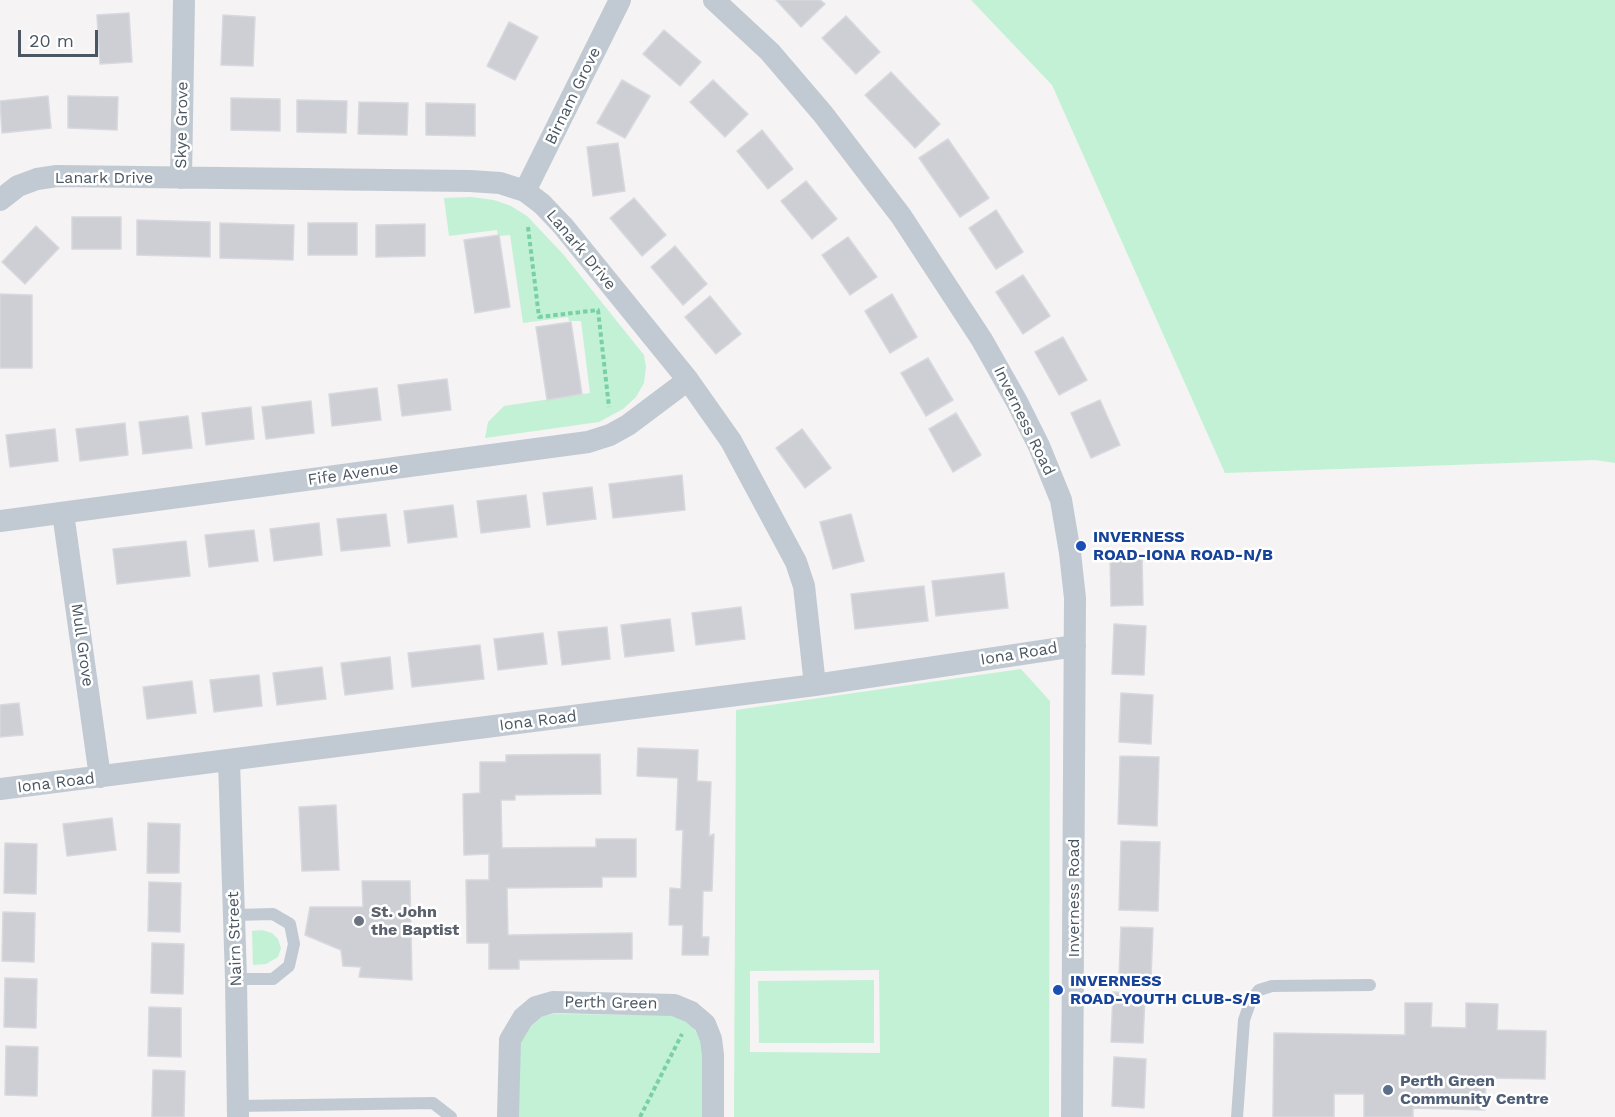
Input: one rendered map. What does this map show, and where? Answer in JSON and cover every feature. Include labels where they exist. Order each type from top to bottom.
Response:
[{"type":"street","name":"Skye Grove","points":[[181,178],[184,0]]},
{"type":"street","name":"Birnam Grove","points":[[525,191],[620,0]]},
{"type":"street","name":"Inverness Road","points":[[714,0],[770,52],[823,114],[880,189],[982,340],[1039,446],[1061,500],[1073,576],[1075,646],[1072,1117]]},
{"type":"street","name":"Lanark Drive","points":[[0,200],[18,186],[37,179],[57,176],[470,181],[500,183],[525,191],[542,204],[563,226],[688,380],[731,441],[796,562],[804,586],[815,685]]},
{"type":"street","name":"Fife Avenue","points":[[0,521],[588,442],[610,435],[628,425],[688,380]]},
{"type":"street","name":"Mull Grove","points":[[63,513],[100,777]]},
{"type":"street","name":"Iona Road","points":[[0,789],[815,685],[1075,646]]},
{"type":"street","name":"Nairn Street","points":[[229,761],[238,1111]]},
{"type":"street","name":"Perth Green","points":[[508,1117],[510,1040],[523,1018],[536,1007],[553,1002],[674,1005],[691,1012],[705,1024],[711,1039],[713,1117]]},
{"type":"lane","points":[[234,915],[273,914],[290,924],[294,944],[289,966],[273,979],[236,979]]},
{"type":"lane","points":[[1237,1117],[1244,1020],[1251,1000],[1259,990],[1272,986],[1370,985]]},
{"type":"lane","points":[[238,1111],[433,1103],[451,1117]]},
{"type":"path","points":[[527,216],[539,317],[597,310],[610,416]]},
{"type":"path","points":[[640,1117],[682,1033]]},
{"type":"green space","points":[[971,0],[1615,0],[1615,463],[1595,460],[1225,473],[1052,85]]},
{"type":"green space","points":[[471,197],[494,200],[511,206],[527,216],[563,254],[644,355],[646,367],[644,383],[636,397],[623,409],[599,422],[485,438],[488,422],[504,406],[590,393],[581,321],[569,321],[568,317],[523,323],[510,235],[498,236],[497,230],[449,236],[444,198]]},
{"type":"green space","points":[[1021,669],[1050,701],[1049,1117],[734,1117],[736,710]],"holes":[[[879,970],[880,1053],[750,1052],[750,971]]]},
{"type":"green space","points":[[262,930],[272,933],[278,939],[281,948],[278,957],[266,964],[253,965],[252,931]]},
{"type":"green space","points":[[874,980],[874,1043],[759,1043],[758,981]]},
{"type":"green space","points":[[553,1014],[675,1015],[691,1025],[699,1036],[703,1048],[703,1117],[518,1117],[519,1044],[526,1028],[538,1017]]},
{"type":"building","points":[[776,0],[820,0],[825,4],[801,27]]},
{"type":"building","points":[[129,13],[132,62],[100,64],[97,15]]},
{"type":"building","points":[[223,15],[255,17],[253,66],[221,65]]},
{"type":"building","points":[[846,16],[880,52],[856,74],[822,38]]},
{"type":"building","points":[[509,22],[538,37],[515,80],[487,66]]},
{"type":"building","points":[[664,30],[701,62],[680,86],[643,54]]},
{"type":"building","points":[[891,72],[940,124],[915,148],[865,95]]},
{"type":"building","points":[[622,80],[650,96],[625,138],[597,123]]},
{"type":"building","points":[[713,80],[748,114],[725,137],[690,102]]},
{"type":"building","points":[[48,96],[51,128],[2,133],[0,101]]},
{"type":"building","points":[[68,96],[118,97],[117,130],[68,128]]},
{"type":"building","points":[[231,98],[280,99],[280,131],[231,130]]},
{"type":"building","points":[[297,100],[347,101],[346,133],[297,132]]},
{"type":"building","points":[[359,102],[408,103],[407,135],[358,134]]},
{"type":"building","points":[[426,103],[475,104],[475,136],[426,135]]},
{"type":"building","points":[[762,130],[793,169],[768,189],[737,151]]},
{"type":"building","points":[[948,139],[989,198],[960,217],[919,158]]},
{"type":"building","points":[[618,143],[625,191],[593,196],[587,147]]},
{"type":"building","points":[[806,181],[837,219],[812,239],[781,201]]},
{"type":"building","points":[[634,198],[666,235],[642,256],[610,218]]},
{"type":"building","points":[[996,210],[1023,252],[996,269],[969,228]]},
{"type":"building","points":[[72,217],[121,217],[121,249],[72,249]]},
{"type":"building","points":[[137,220],[210,222],[210,257],[137,255]]},
{"type":"building","points":[[220,223],[294,225],[293,260],[220,258]]},
{"type":"building","points":[[308,223],[357,223],[357,255],[308,255]]},
{"type":"building","points":[[425,224],[425,256],[376,257],[376,225]]},
{"type":"building","points":[[36,226],[59,248],[25,284],[2,262]]},
{"type":"building","points":[[499,235],[510,307],[475,313],[464,240]]},
{"type":"building","points":[[848,237],[877,277],[850,295],[822,255]]},
{"type":"building","points":[[675,246],[707,284],[683,305],[651,267]]},
{"type":"building","points":[[1023,275],[1050,316],[1023,334],[996,292]]},
{"type":"building","points":[[0,294],[32,295],[32,368],[0,368]]},
{"type":"building","points":[[892,294],[917,337],[890,353],[865,311]]},
{"type":"building","points":[[710,296],[741,334],[716,354],[685,317]]},
{"type":"building","points":[[571,322],[582,394],[547,400],[536,327]]},
{"type":"building","points":[[1063,337],[1087,380],[1059,395],[1035,352]]},
{"type":"building","points":[[928,358],[953,400],[926,416],[901,373]]},
{"type":"building","points":[[447,379],[451,410],[402,416],[398,385]]},
{"type":"building","points":[[377,388],[381,420],[332,426],[329,394]]},
{"type":"building","points":[[1100,400],[1120,445],[1091,458],[1071,413]]},
{"type":"building","points":[[311,401],[314,433],[266,439],[262,407]]},
{"type":"building","points":[[251,407],[254,439],[206,445],[202,413]]},
{"type":"building","points":[[956,413],[981,455],[953,472],[929,429]]},
{"type":"building","points":[[188,416],[192,448],[143,454],[139,422]]},
{"type":"building","points":[[125,423],[128,455],[80,461],[76,429]]},
{"type":"building","points":[[55,429],[58,461],[10,467],[6,435]]},
{"type":"building","points":[[802,429],[831,468],[805,488],[776,448]]},
{"type":"building","points":[[682,475],[685,510],[613,518],[609,484]]},
{"type":"building","points":[[592,487],[596,519],[547,525],[543,493]]},
{"type":"building","points":[[526,495],[530,527],[481,533],[477,501]]},
{"type":"building","points":[[453,505],[457,537],[408,543],[404,511]]},
{"type":"building","points":[[386,514],[390,546],[341,551],[337,519]]},
{"type":"building","points":[[851,514],[864,561],[833,569],[820,522]]},
{"type":"building","points":[[319,523],[322,555],[274,561],[270,529]]},
{"type":"building","points":[[254,530],[258,561],[209,567],[205,535]]},
{"type":"building","points":[[186,541],[190,576],[117,584],[113,549]]},
{"type":"building","points":[[1142,556],[1143,605],[1111,606],[1110,557]]},
{"type":"building","points":[[1004,573],[1008,608],[936,616],[932,581]]},
{"type":"building","points":[[924,586],[928,621],[855,629],[851,594]]},
{"type":"building","points":[[741,607],[745,639],[696,645],[692,613]]},
{"type":"building","points":[[670,619],[674,651],[625,657],[621,625]]},
{"type":"building","points":[[1114,624],[1146,626],[1144,675],[1112,674]]},
{"type":"building","points":[[607,627],[610,659],[562,665],[558,632]]},
{"type":"building","points":[[543,633],[547,664],[498,670],[494,639]]},
{"type":"building","points":[[480,645],[484,679],[412,687],[408,653]]},
{"type":"building","points":[[390,657],[393,689],[345,695],[341,663]]},
{"type":"building","points":[[322,667],[326,699],[277,705],[273,673]]},
{"type":"building","points":[[259,675],[262,706],[214,712],[210,680]]},
{"type":"building","points":[[192,681],[196,713],[147,719],[143,687]]},
{"type":"building","points":[[1121,693],[1153,695],[1151,744],[1119,742]]},
{"type":"building","points":[[19,703],[23,735],[0,737],[0,705]]},
{"type":"building","points":[[638,748],[698,750],[697,781],[711,782],[709,836],[714,834],[712,891],[703,891],[702,937],[709,937],[708,955],[682,955],[683,925],[669,925],[670,888],[681,889],[683,830],[676,830],[678,778],[637,776]]},
{"type":"building","points":[[600,754],[601,794],[515,795],[515,800],[501,800],[502,848],[596,847],[596,839],[636,839],[636,877],[602,877],[602,887],[507,888],[508,935],[632,933],[632,959],[519,960],[519,969],[489,969],[489,943],[467,943],[466,880],[489,880],[489,854],[464,855],[463,794],[480,793],[480,762],[506,762],[506,755]]},
{"type":"building","points":[[1120,756],[1159,757],[1157,826],[1118,824]]},
{"type":"building","points":[[336,805],[339,870],[302,871],[299,807]]},
{"type":"building","points":[[112,818],[116,850],[67,856],[63,824]]},
{"type":"building","points":[[148,823],[180,824],[179,873],[147,873]]},
{"type":"building","points":[[1121,841],[1160,842],[1158,911],[1119,910]]},
{"type":"building","points":[[5,843],[37,844],[36,894],[4,893]]},
{"type":"building","name":"St. John the Baptist","points":[[362,881],[410,881],[412,980],[359,977],[361,967],[343,966],[341,950],[305,935],[310,907],[363,907]]},
{"type":"building","points":[[149,882],[181,883],[180,932],[148,931]]},
{"type":"building","points":[[3,912],[35,913],[34,962],[2,961]]},
{"type":"building","points":[[1121,927],[1153,928],[1151,977],[1119,976]]},
{"type":"building","points":[[152,943],[184,944],[183,994],[151,993]]},
{"type":"building","points":[[5,978],[37,979],[36,1028],[4,1027]]},
{"type":"building","points":[[1113,992],[1145,994],[1143,1043],[1111,1042]]},
{"type":"building","points":[[1405,1003],[1432,1003],[1431,1027],[1466,1028],[1466,1003],[1498,1004],[1497,1030],[1546,1031],[1545,1079],[1486,1078],[1485,1110],[1413,1108],[1413,1117],[1364,1117],[1364,1094],[1334,1094],[1334,1117],[1273,1117],[1274,1033],[1405,1035]]},
{"type":"building","points":[[149,1007],[181,1008],[181,1057],[148,1056]]},
{"type":"building","points":[[6,1046],[38,1047],[37,1096],[5,1095]]},
{"type":"building","points":[[1114,1057],[1146,1059],[1144,1108],[1112,1106]]},
{"type":"building","points":[[153,1070],[185,1071],[184,1117],[152,1117]]},
{"type":"place","name":"INVERNESS ROAD-IONA ROAD-N/B","points":[[1081,546]]},
{"type":"place","name":"St. John the Baptist","points":[[359,921]]},
{"type":"place","name":"INVERNESS ROAD-YOUTH CLUB-S/B","points":[[1058,990]]},
{"type":"place","name":"Perth Green Community Centre","points":[[1388,1090]]}]
